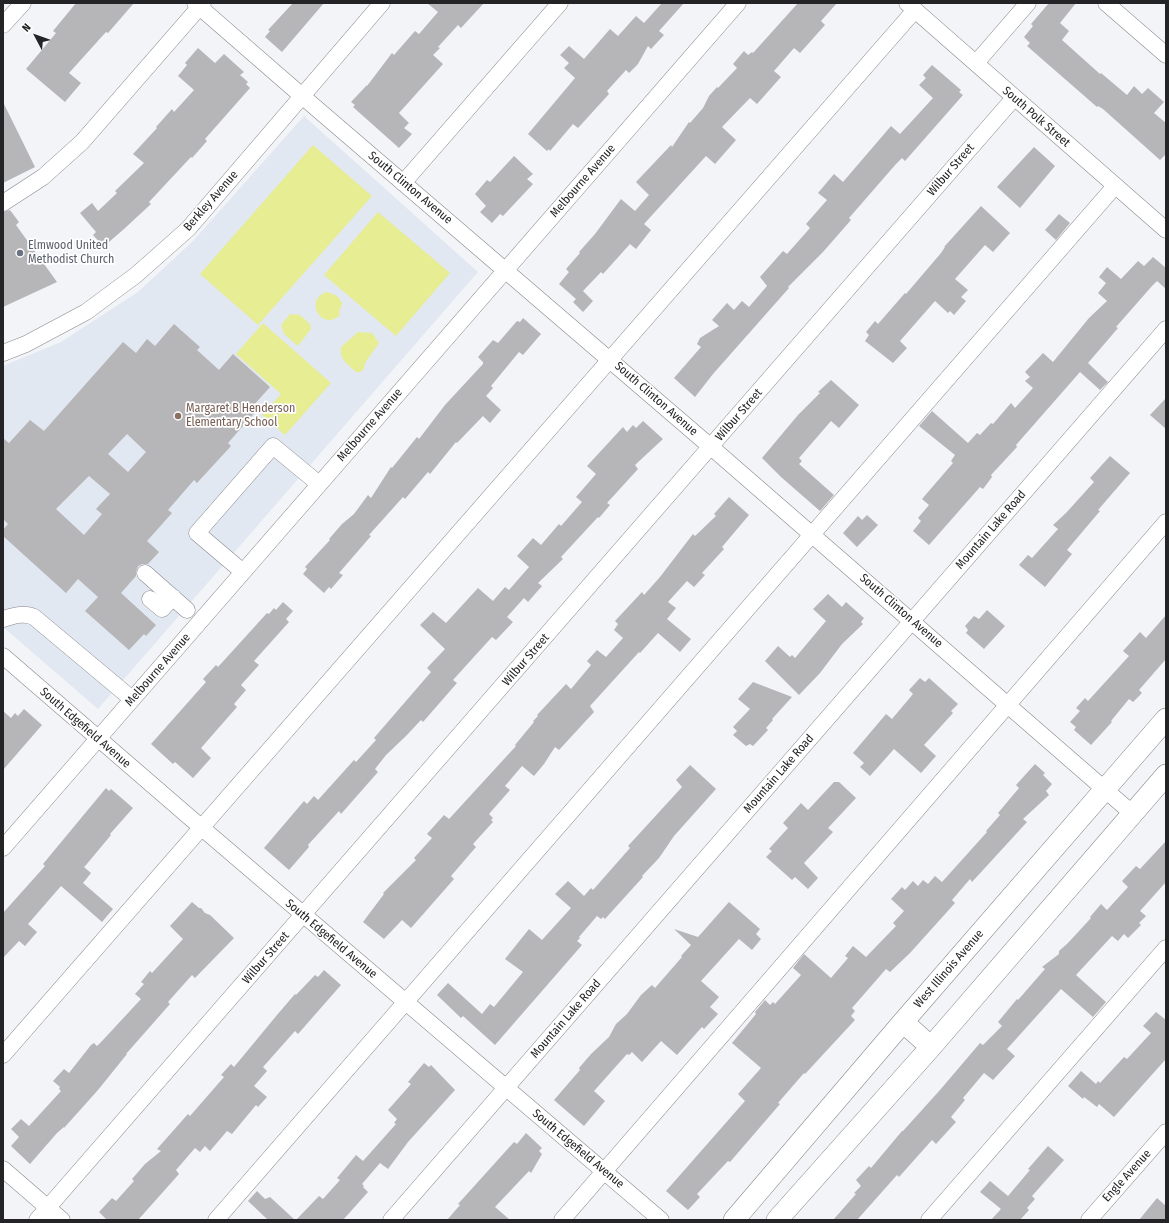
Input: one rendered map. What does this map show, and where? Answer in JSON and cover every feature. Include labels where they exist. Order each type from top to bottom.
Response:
[{"type":"main road","name":"West Illinois Avenue","points":[[734,1220],[902,1022],[1166,719]]},
{"type":"main road","points":[[777,1220],[931,1047],[1166,775]]},
{"type":"main road","points":[[902,1022],[931,1047]]},
{"type":"street","points":[[3,25],[23,3]]},
{"type":"street","name":"Berkley Avenue","points":[[3,353],[26,344],[86,312],[136,275],[188,229],[382,3]]},
{"type":"street","points":[[403,183],[560,3]]},
{"type":"street","name":"Melbourne Avenue","points":[[3,848],[738,3]]},
{"type":"street","points":[[976,63],[1028,3]]},
{"type":"street","points":[[1106,3],[1166,55]]},
{"type":"street","points":[[3,203],[43,177],[82,142],[199,4]]},
{"type":"street","name":"South Clinton Avenue","points":[[199,4],[302,96],[812,534],[1133,814]]},
{"type":"street","points":[[3,1055],[609,359],[911,6]]},
{"type":"street","name":"South Polk Street","points":[[911,6],[1166,230]]},
{"type":"street","name":"Wilbur Street","points":[[37,1220],[1014,98]]},
{"type":"street","points":[[216,1220],[1115,186]]},
{"type":"street","name":"Mountain Lake Road","points":[[391,1220],[1166,329]]},
{"type":"street","points":[[243,572],[197,533],[273,446],[319,484]]},
{"type":"street","points":[[562,1220],[1166,522]]},
{"type":"street","points":[[146,573],[187,610]]},
{"type":"street","points":[[150,599],[162,609],[173,597]]},
{"type":"street","points":[[3,619],[23,614],[34,617],[132,699]]},
{"type":"street","name":"South Edgefield Avenue","points":[[3,656],[661,1220]]},
{"type":"street","points":[[929,1220],[1166,948]]},
{"type":"street","name":"Engle Avenue","points":[[1089,1220],[1165,1136]]},
{"type":"street","points":[[3,1169],[62,1220]]},
{"type":"shaded area","name":"Margaret B Henderson Elementary School","points":[[304,116],[478,272],[98,709],[3,627],[3,366],[61,342],[138,292],[193,241]]},
{"type":"green space","points":[[313,145],[372,196],[258,325],[200,274]]},
{"type":"green space","points":[[378,212],[450,273],[396,336],[324,275]]},
{"type":"green space","points":[[326,292],[340,299],[342,304],[339,312],[340,315],[334,319],[327,320],[322,318],[316,308],[316,302],[319,296]]},
{"type":"green space","points":[[290,314],[300,315],[310,324],[311,329],[298,346],[284,334],[281,325]]},
{"type":"green space","points":[[263,323],[331,383],[285,435],[262,415],[281,394],[236,354]]},
{"type":"green space","points":[[358,332],[372,333],[379,343],[365,363],[361,372],[356,372],[347,364],[341,355],[341,347]]},
{"type":"building","points":[[76,3],[134,3],[108,33],[106,32],[69,73],[81,83],[65,102],[26,69],[56,33],[53,31]]},
{"type":"building","points":[[293,3],[324,3],[282,52],[265,37],[270,31],[268,30]]},
{"type":"building","points":[[427,3],[484,3],[461,28],[458,25],[438,47],[440,48],[433,55],[443,64],[399,113],[409,123],[404,128],[412,134],[399,148],[353,107],[355,105],[351,102],[367,86],[392,53],[394,55],[415,31],[419,34],[438,12]]},
{"type":"building","points":[[662,3],[684,3],[659,31],[664,35],[651,49],[648,46],[638,64],[629,73],[626,70],[607,91],[609,94],[578,128],[573,124],[550,151],[549,149],[547,151],[528,134],[575,78],[564,68],[569,63],[560,55],[569,46],[584,59],[610,29],[618,36],[636,16],[644,23]]},
{"type":"building","points":[[798,3],[837,3],[821,21],[825,25],[800,53],[794,48],[774,71],[781,77],[757,104],[750,98],[722,127],[736,140],[715,164],[706,156],[644,224],[651,230],[636,249],[630,244],[603,274],[601,272],[583,291],[593,301],[583,312],[573,302],[576,299],[559,284],[569,272],[566,269],[621,199],[635,211],[649,195],[636,182],[671,145],[672,147],[689,122],[690,123],[703,108],[709,96],[737,68],[733,64],[744,51],[748,55],[752,52],[753,53]]},
{"type":"building","points":[[1049,3],[1076,3],[1060,23],[1069,31],[1062,40],[1100,74],[1101,73],[1127,95],[1134,86],[1142,94],[1148,88],[1164,102],[1154,113],[1166,123],[1166,154],[1160,160],[1103,109],[1098,106],[1097,107],[1027,46],[1030,43],[1024,37],[1033,26],[1031,24]]},
{"type":"building","points":[[198,48],[215,63],[224,54],[244,72],[240,75],[248,82],[246,84],[250,88],[205,139],[207,141],[192,158],[191,157],[149,202],[151,204],[109,242],[108,240],[102,245],[93,235],[96,232],[80,213],[92,203],[98,211],[117,193],[115,191],[144,163],[133,154],[172,109],[174,112],[194,90],[178,76],[187,65],[185,63]]},
{"type":"building","points":[[932,65],[961,90],[959,92],[963,95],[905,161],[902,158],[896,164],[849,218],[851,220],[823,252],[788,287],[789,288],[713,374],[695,397],[674,378],[701,347],[697,344],[700,338],[719,326],[712,320],[727,303],[734,310],[742,301],[749,307],[767,286],[760,277],[783,251],[787,254],[810,228],[806,224],[827,200],[818,193],[834,174],[843,182],[891,126],[900,134],[933,98],[919,85],[926,78],[923,75]]},
{"type":"building","points":[[3,102],[35,167],[3,183]]},
{"type":"building","points":[[1034,147],[1055,166],[1020,208],[997,187]]},
{"type":"building","points":[[514,156],[533,174],[527,179],[533,184],[503,216],[500,214],[492,223],[480,212],[486,206],[475,194],[487,180],[490,182]]},
{"type":"building","points":[[981,206],[1010,233],[993,252],[985,245],[955,279],[968,290],[961,297],[966,301],[954,315],[950,311],[948,313],[935,301],[900,341],[907,348],[893,363],[865,341],[869,335],[866,332],[875,321],[878,324],[905,293],[906,294],[941,253],[944,247]]},
{"type":"building","name":"Elmwood United Methodist Church","points":[[10,210],[19,222],[16,225],[57,282],[3,307],[3,212]]},
{"type":"building","points":[[1059,214],[1070,223],[1056,240],[1045,230]]},
{"type":"building","points":[[1153,257],[1166,268],[1166,289],[1157,281],[1116,327],[1118,328],[1088,363],[1108,382],[1100,390],[1080,372],[1016,445],[1017,447],[991,475],[992,477],[983,489],[980,487],[929,545],[913,531],[921,521],[918,518],[929,505],[922,499],[953,463],[951,461],[955,455],[919,426],[932,411],[968,443],[977,433],[980,435],[991,423],[993,424],[1011,403],[1015,408],[1033,388],[1025,381],[1030,377],[1025,372],[1043,353],[1053,362],[1089,318],[1107,301],[1098,293],[1106,283],[1099,277],[1107,267],[1121,279],[1138,261],[1144,266]]},
{"type":"building","points":[[523,318],[541,334],[523,355],[519,352],[491,386],[493,388],[486,396],[501,410],[490,423],[483,416],[457,443],[456,442],[430,474],[428,472],[405,499],[403,497],[369,535],[371,536],[339,573],[343,575],[331,589],[329,587],[324,593],[303,574],[307,569],[305,567],[330,540],[329,539],[342,524],[354,514],[368,495],[371,498],[391,467],[392,468],[417,437],[419,439],[445,405],[483,364],[478,357],[493,340],[498,343],[517,321],[520,322]]},
{"type":"building","points":[[174,324],[200,347],[197,350],[219,370],[233,354],[270,387],[253,406],[257,410],[228,443],[231,446],[197,483],[194,480],[168,510],[172,513],[147,541],[159,552],[148,564],[138,566],[136,576],[121,593],[156,625],[146,636],[144,634],[129,650],[85,611],[98,597],[78,579],[66,593],[3,536],[3,530],[8,524],[3,519],[3,438],[9,443],[30,420],[44,431],[123,342],[136,353],[147,339],[155,346]],"holes":[[[127,434],[146,452],[128,472],[108,454]],[[89,476],[110,494],[96,509],[102,514],[84,535],[56,509]]]},
{"type":"building","points":[[831,380],[859,405],[839,428],[831,421],[799,458],[802,461],[799,464],[834,495],[820,511],[781,477],[762,458],[798,415],[820,393],[818,392]]},
{"type":"building","points":[[1166,398],[1166,429],[1150,415]]},
{"type":"building","points":[[643,421],[663,439],[635,465],[638,469],[607,503],[610,505],[561,557],[563,559],[538,583],[542,586],[528,602],[524,598],[507,617],[513,622],[496,640],[492,637],[453,680],[457,683],[423,722],[421,720],[386,755],[375,769],[378,772],[341,814],[339,811],[308,845],[309,847],[289,870],[264,848],[304,801],[307,804],[314,796],[318,800],[354,760],[356,762],[376,740],[374,738],[431,672],[427,668],[445,649],[420,625],[433,612],[446,623],[478,588],[493,601],[505,587],[509,590],[529,567],[517,556],[533,538],[541,545],[559,524],[561,526],[582,502],[576,497],[596,474],[587,466],[623,427],[627,432],[633,425],[636,428]]},
{"type":"building","points":[[1110,456],[1130,473],[1098,510],[1100,511],[1067,550],[1072,554],[1045,587],[1019,565],[1028,555],[1032,558],[1058,529],[1053,525],[1094,482],[1090,478]]},
{"type":"building","points":[[729,497],[749,515],[722,547],[724,549],[702,573],[705,575],[694,587],[687,581],[668,602],[676,608],[667,619],[691,639],[680,652],[658,633],[590,706],[594,712],[559,750],[555,747],[534,776],[522,766],[505,786],[510,790],[489,814],[493,818],[491,820],[493,822],[473,844],[476,847],[451,876],[454,879],[411,928],[402,920],[384,939],[363,922],[384,894],[383,893],[416,860],[414,858],[432,838],[427,834],[444,815],[449,819],[516,746],[515,745],[534,722],[533,721],[538,716],[537,715],[566,684],[571,689],[591,665],[587,661],[597,650],[606,657],[623,638],[614,630],[618,624],[615,621],[642,592],[644,595],[660,577],[693,534],[695,536],[716,516],[714,514]]},
{"type":"building","points":[[867,515],[878,525],[857,547],[843,533],[858,516],[862,520]]},
{"type":"building","points":[[828,594],[842,607],[846,602],[864,618],[861,622],[863,624],[842,644],[820,673],[799,695],[765,661],[778,646],[790,657],[792,655],[795,658],[826,621],[813,609]]},
{"type":"building","points":[[283,602],[293,611],[286,619],[289,622],[254,661],[259,665],[241,685],[246,690],[234,704],[237,707],[201,748],[211,758],[193,778],[175,762],[173,764],[151,744],[206,682],[203,679],[216,665],[218,667],[267,613],[269,614],[274,608],[276,610]]},
{"type":"building","points":[[987,610],[1005,626],[984,649],[966,633],[968,630],[965,626],[974,616],[979,619]]},
{"type":"building","points":[[1166,615],[1166,659],[1139,690],[1142,693],[1133,702],[1129,699],[1111,721],[1112,722],[1091,745],[1074,730],[1076,727],[1070,722],[1080,711],[1076,708],[1085,698],[1088,701],[1129,656],[1123,651],[1140,632],[1146,638]]},
{"type":"building","points":[[920,678],[925,682],[929,678],[958,704],[951,711],[953,713],[924,745],[936,756],[921,773],[894,749],[870,776],[860,767],[864,763],[853,753],[886,714],[892,719],[913,694],[909,690]]},
{"type":"building","points":[[753,682],[792,697],[772,719],[773,720],[766,728],[768,730],[753,746],[750,744],[746,746],[733,735],[737,731],[733,727],[750,709],[738,699]]},
{"type":"building","points":[[24,709],[42,725],[3,770],[3,711],[11,718],[15,713],[18,716]]},
{"type":"building","points":[[1035,764],[1045,773],[1043,775],[1052,784],[1046,791],[1049,795],[1023,819],[1027,822],[972,882],[970,879],[952,900],[955,903],[910,953],[890,972],[886,969],[852,1008],[855,1011],[851,1016],[855,1020],[805,1074],[804,1073],[778,1103],[780,1104],[730,1162],[728,1161],[697,1194],[700,1197],[688,1210],[666,1191],[745,1101],[738,1094],[761,1068],[732,1043],[756,1014],[755,1012],[765,1000],[770,1005],[773,1002],[775,1004],[801,975],[793,968],[804,954],[831,978],[848,958],[845,956],[853,946],[866,957],[896,926],[893,923],[904,911],[891,899],[902,887],[905,890],[913,881],[918,886],[923,880],[928,884],[935,876],[942,882],[987,832],[986,831],[1000,815],[998,813],[1019,788],[1016,785]]},
{"type":"building","points":[[690,765],[716,789],[674,836],[659,858],[642,876],[643,877],[605,919],[603,917],[601,919],[597,916],[579,937],[580,938],[577,941],[582,945],[495,1045],[463,1016],[461,1018],[437,995],[448,983],[482,1014],[490,1004],[494,1007],[523,972],[505,959],[529,929],[542,940],[571,908],[555,894],[568,881],[584,896],[591,888],[593,890],[630,848],[628,846],[682,787],[676,780]]},
{"type":"building","points":[[834,782],[839,782],[856,798],[828,828],[833,832],[804,863],[818,878],[808,889],[795,877],[792,880],[766,857],[772,851],[769,849],[788,828],[783,823],[801,803],[808,810]]},
{"type":"building","points":[[106,788],[109,791],[111,789],[133,808],[84,867],[91,873],[83,883],[113,909],[102,922],[61,886],[28,924],[37,932],[25,946],[19,941],[3,958],[3,913],[45,866],[43,864]]},
{"type":"building","points":[[1166,841],[1166,882],[1140,911],[1146,916],[1139,923],[1141,925],[1128,938],[1124,934],[1118,941],[1112,936],[1076,975],[1106,1002],[1093,1017],[1061,989],[1007,1049],[1015,1056],[993,1080],[984,1073],[963,1098],[965,1100],[951,1117],[956,1122],[936,1144],[932,1140],[899,1177],[897,1175],[857,1220],[833,1220],[856,1194],[854,1193],[861,1186],[856,1180],[869,1166],[871,1168],[980,1043],[983,1045],[1002,1026],[998,1022],[1045,969],[1042,967],[1059,954],[1059,951],[1091,918],[1090,917],[1101,904],[1107,910],[1128,887],[1122,881],[1136,866],[1140,869]]},
{"type":"building","points":[[192,902],[201,908],[205,913],[210,915],[234,938],[195,978],[192,975],[168,1002],[170,1004],[126,1054],[98,1090],[30,1164],[11,1146],[19,1137],[11,1129],[21,1119],[29,1126],[61,1091],[59,1089],[60,1087],[53,1081],[64,1069],[69,1073],[91,1045],[94,1043],[97,1046],[141,999],[135,994],[144,984],[141,982],[150,971],[152,973],[183,939],[170,926]]},
{"type":"building","points":[[729,902],[760,929],[756,934],[761,939],[752,950],[739,939],[701,981],[719,997],[710,1007],[718,1014],[704,1029],[702,1027],[677,1055],[661,1041],[642,1062],[632,1052],[629,1055],[627,1054],[594,1091],[605,1101],[584,1126],[554,1100],[580,1070],[579,1068],[591,1054],[609,1037],[616,1024],[627,1014],[641,995],[652,985],[655,988],[691,945],[674,929],[698,937]]},
{"type":"building","points":[[324,970],[341,985],[298,1034],[295,1031],[263,1067],[267,1071],[254,1086],[267,1097],[258,1107],[256,1105],[232,1134],[227,1131],[210,1151],[205,1146],[200,1152],[195,1148],[176,1170],[179,1174],[138,1220],[107,1220],[99,1212],[112,1198],[116,1201],[134,1181],[132,1179],[145,1164],[161,1151],[157,1149],[188,1114],[190,1116],[224,1077],[221,1075],[231,1064],[234,1067],[295,994],[296,995],[315,975],[318,977]]},
{"type":"building","points":[[1156,1012],[1166,1020],[1166,1059],[1114,1117],[1099,1104],[1097,1107],[1084,1097],[1083,1099],[1068,1086],[1081,1071],[1096,1084],[1098,1081],[1100,1083],[1124,1057],[1127,1059],[1151,1033],[1143,1026]]},
{"type":"building","points":[[424,1063],[429,1067],[431,1065],[455,1090],[408,1142],[388,1169],[380,1163],[362,1184],[368,1192],[343,1220],[296,1220],[319,1196],[323,1199],[340,1180],[337,1178],[356,1155],[363,1161],[396,1124],[394,1123],[397,1119],[388,1110],[411,1084],[408,1082]]},
{"type":"building","points":[[526,1133],[542,1148],[539,1151],[542,1154],[531,1173],[529,1171],[495,1207],[510,1220],[447,1220],[460,1205],[458,1204],[514,1142],[517,1144]]},
{"type":"building","points":[[1048,1146],[1064,1160],[1032,1196],[1035,1199],[1027,1208],[1029,1210],[1020,1220],[991,1220],[1001,1209],[980,1192],[990,1181],[1008,1196],[1030,1170],[1028,1169]]},
{"type":"building","points":[[257,1191],[265,1199],[270,1197],[295,1220],[268,1220],[248,1201]]},
{"type":"building","points":[[1157,1198],[1166,1206],[1166,1220],[1139,1220]]},
{"type":"place","name":"Elmwood United Methodist Church","points":[[20,253]]},
{"type":"place","name":"Margaret B Henderson Elementary School","points":[[178,416]]}]
